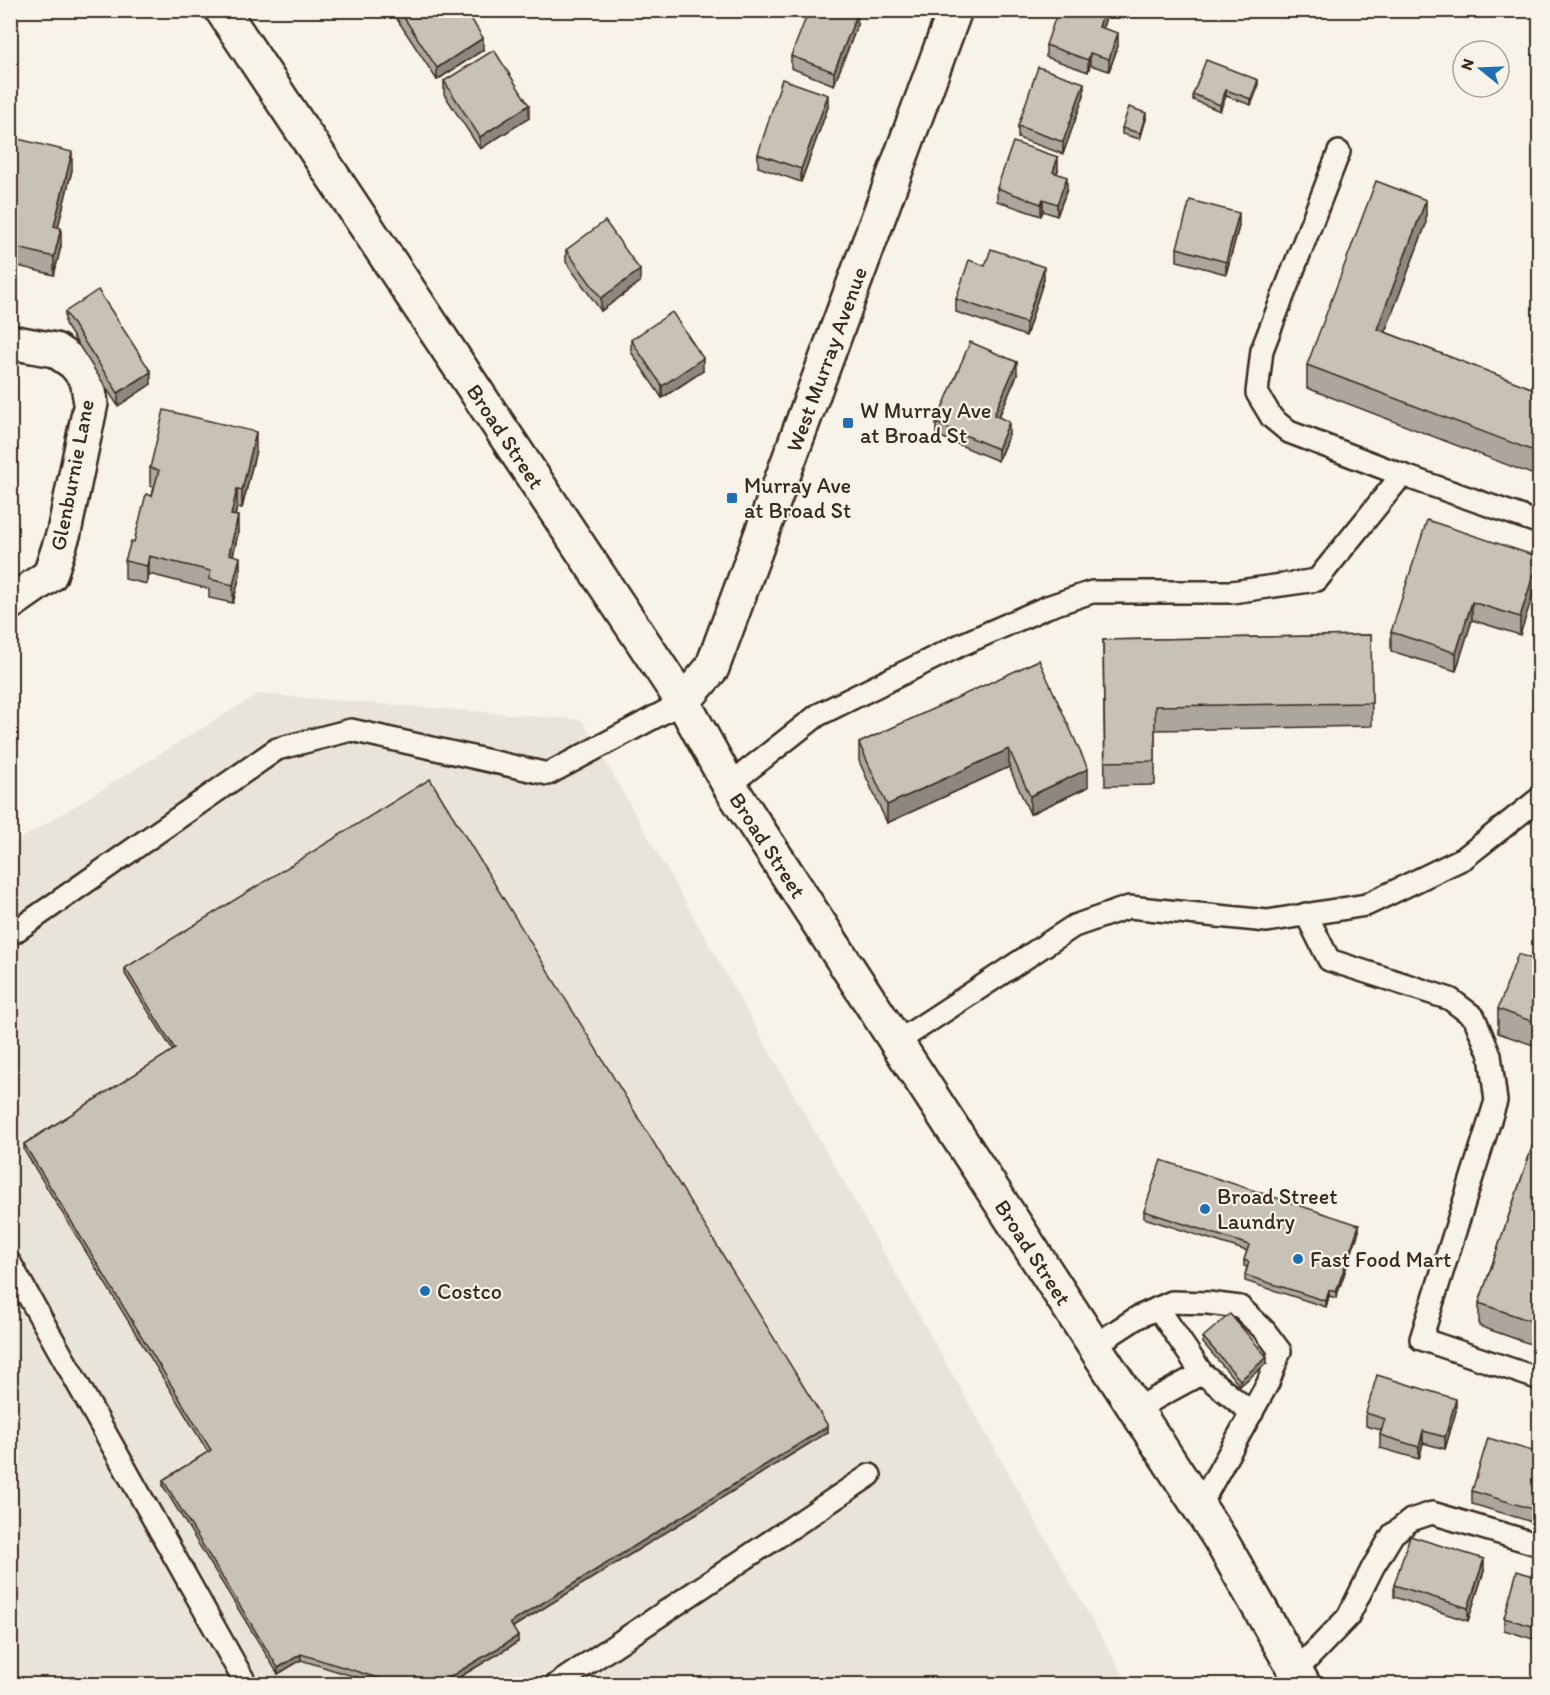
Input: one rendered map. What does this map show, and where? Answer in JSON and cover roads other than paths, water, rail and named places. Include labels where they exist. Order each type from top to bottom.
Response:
[{"type":"main road","name":"Broad Street","points":[[222,10],[683,702],[729,785],[1200,1507],[1300,1678]]},
{"type":"main road","name":"West Murray Avenue","points":[[683,702],[712,668],[955,10]]},
{"type":"main road","name":"Glenburnie Lane","points":[[10,342],[56,350],[74,363],[87,380],[90,403],[64,532],[50,575],[10,603]]},
{"type":"lane","points":[[1339,152],[1262,350],[1257,393],[1272,418],[1289,432],[1539,523]]},
{"type":"lane","points":[[729,785],[818,715],[956,647],[1047,607],[1092,592],[1232,592],[1317,580],[1402,475]]},
{"type":"lane","points":[[10,935],[277,749],[351,730],[548,774],[683,702]]},
{"type":"lane","points":[[897,1042],[1074,926],[1129,907],[1267,921],[1366,904],[1464,858],[1539,798]]},
{"type":"lane","points":[[1306,914],[1329,960],[1450,999],[1474,1017],[1490,1055],[1496,1101],[1421,1339],[1539,1379]]},
{"type":"lane","points":[[10,1263],[246,1684]]},
{"type":"lane","points":[[1095,1345],[1138,1317],[1172,1302],[1240,1307],[1265,1331],[1280,1351],[1268,1383],[1200,1507]]},
{"type":"lane","points":[[1158,1308],[1202,1373],[1252,1413]]},
{"type":"lane","points":[[1136,1409],[1202,1373]]},
{"type":"lane","points":[[556,1684],[870,1475]]},
{"type":"lane","points":[[1300,1678],[1348,1617],[1373,1567],[1393,1534],[1411,1520],[1432,1513],[1539,1545]]},
{"type":"place","name":"W Murray Ave at Broad St","points":[[848,423]]},
{"type":"place","name":"Murray Ave at Broad St","points":[[732,498]]},
{"type":"place","name":"Broad Street Laundry","points":[[1205,1209]]},
{"type":"place","name":"Fast Food Mart","points":[[1298,1259]]},
{"type":"place","name":"Costco","points":[[425,1291]]}]
